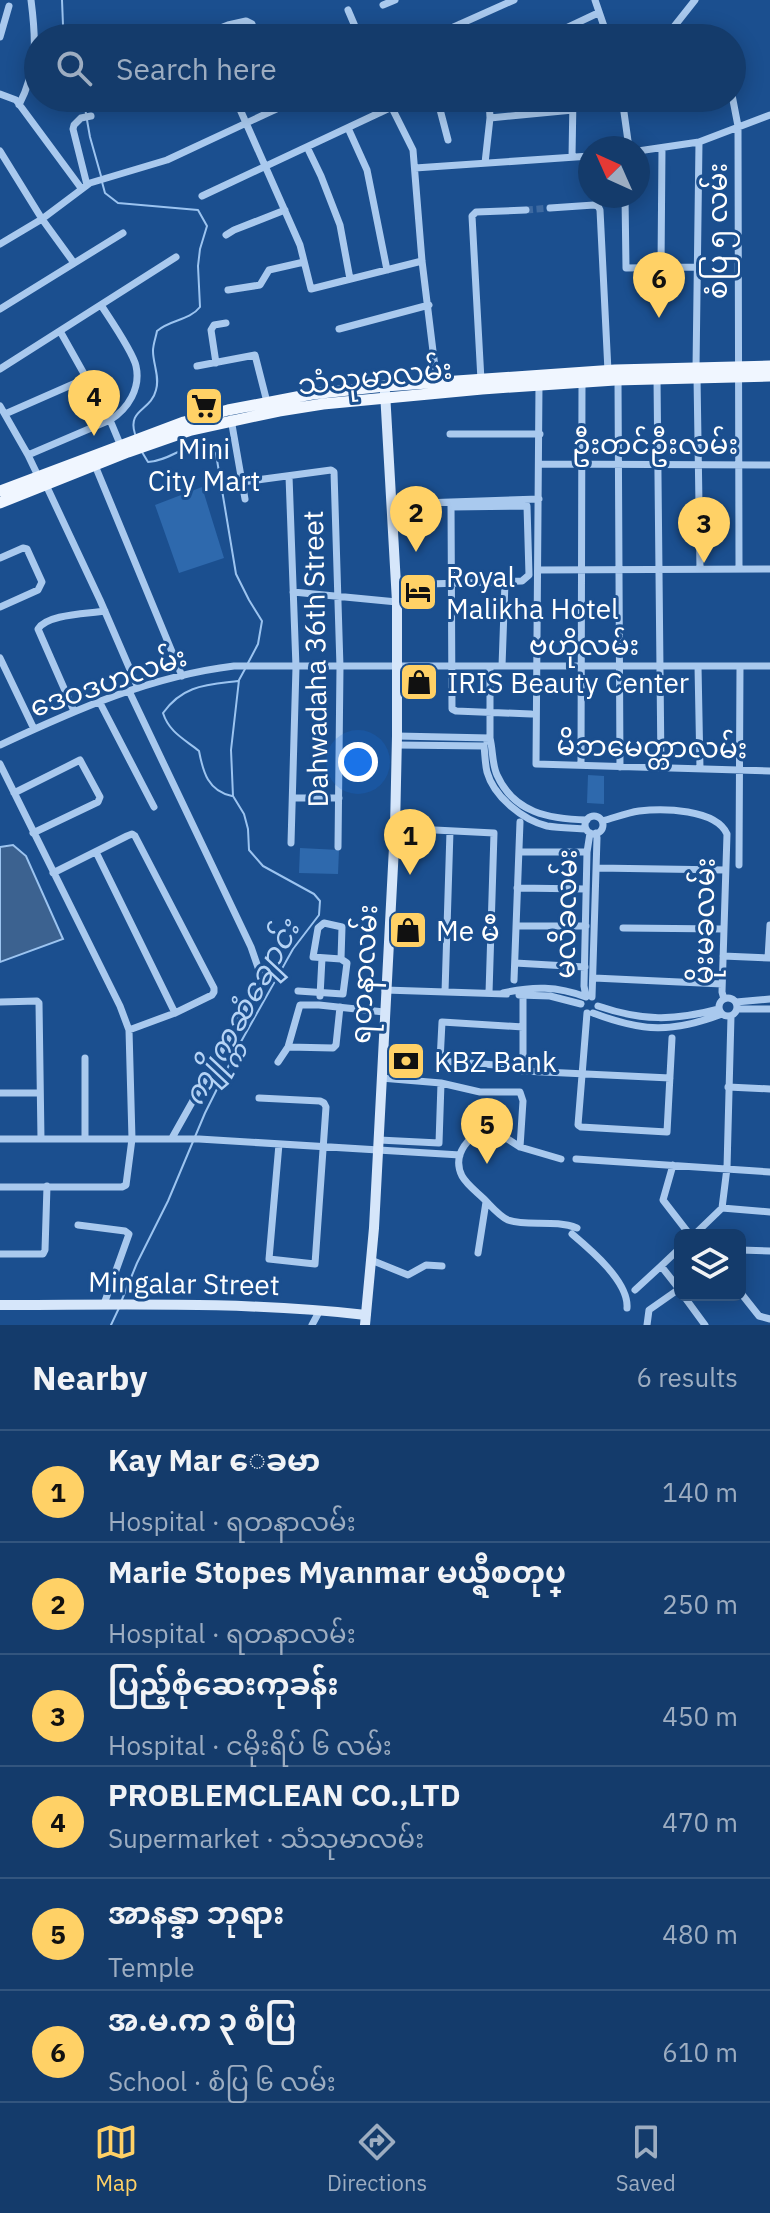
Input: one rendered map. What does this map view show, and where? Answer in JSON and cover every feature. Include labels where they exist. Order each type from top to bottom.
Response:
[{"type":"main road","name":"သံသုမာလမ်း","points":[[229,415],[481,380],[738,371],[770,366]]},
{"type":"main road","name":"သံသုမာလမ်း","points":[[738,371],[770,376]]},
{"type":"main road","name":"သံသုမာလမ်း","points":[[0,503],[124,446],[267,402],[312,394],[539,385],[582,382],[614,375],[657,378],[697,372]]},
{"type":"main road","name":"ရတနာလမ်း","points":[[365,1320],[378,1146],[397,740],[397,602],[385,392]]},
{"type":"main road","name":"သံသုမာလမ်း","points":[[0,491],[42,483]]},
{"type":"main road","name":"Mingalar Street","points":[[0,1305],[228,1305],[320,1310],[365,1320]]},
{"type":"street","points":[[31,0],[34,24]]},
{"type":"street","points":[[383,5],[395,0]]},
{"type":"street","points":[[460,24],[502,2],[514,0]]},
{"type":"street","points":[[595,0],[602,24]]},
{"type":"street","points":[[676,24],[695,0]]},
{"type":"street","points":[[0,37],[9,6]]},
{"type":"street","points":[[348,10],[354,24]]},
{"type":"street","points":[[579,24],[598,13]]},
{"type":"street","points":[[232,24],[246,21],[252,24]]},
{"type":"street","points":[[19,105],[24,91]]},
{"type":"street","points":[[0,94],[16,100],[24,111]]},
{"type":"street","points":[[25,112],[86,185]]},
{"type":"street","points":[[241,112],[300,245],[311,289],[422,261]]},
{"type":"street","points":[[0,244],[42,219],[86,185],[167,160],[265,112]]},
{"type":"street","points":[[202,196],[381,112]]},
{"type":"street","points":[[394,112],[413,150],[437,384]]},
{"type":"street","points":[[441,112],[448,140]]},
{"type":"street","points":[[485,163],[490,112]]},
{"type":"street","points":[[490,118],[552,112]]},
{"type":"street","points":[[572,157],[573,112]]},
{"type":"street","points":[[624,112],[627,136]]},
{"type":"street","name":"စံပြ ၅ လမ်း","points":[[735,112],[738,126],[739,569]]},
{"type":"street","points":[[650,150],[699,142],[770,115]]},
{"type":"street","points":[[86,185],[73,129],[81,118],[91,116]]},
{"type":"street","points":[[348,128],[367,170],[387,270]]},
{"type":"street","points":[[699,142],[697,372],[700,569]]},
{"type":"street","points":[[307,147],[340,225],[350,279]]},
{"type":"street","points":[[661,267],[662,148]]},
{"type":"street","points":[[0,151],[42,219],[74,263]]},
{"type":"street","points":[[415,168],[578,157]]},
{"type":"street","points":[[550,208],[594,205],[600,210],[618,464],[620,767]]},
{"type":"street","points":[[625,208],[626,268],[698,267]]},
{"type":"street","points":[[226,235],[285,210]]},
{"type":"street","points":[[481,380],[472,216],[476,212],[526,210]]},
{"type":"street","points":[[0,309],[123,233]]},
{"type":"street","points":[[0,369],[176,257]]},
{"type":"street","points":[[228,290],[260,285],[269,270],[304,262]]},
{"type":"street","points":[[28,455],[110,420],[122,413],[131,402],[137,380],[136,365],[101,305]]},
{"type":"street","points":[[339,329],[429,305]]},
{"type":"street","points":[[216,363],[211,330],[214,325],[226,323]]},
{"type":"street","points":[[60,331],[124,446]]},
{"type":"street","points":[[197,366],[255,355],[267,402]]},
{"type":"street","points":[[87,378],[2,410],[28,455],[105,611],[138,688]]},
{"type":"street","points":[[657,378],[661,768]]},
{"type":"street","points":[[581,765],[582,382]]},
{"type":"street","points":[[537,666],[539,385]]},
{"type":"street","points":[[229,415],[245,499]]},
{"type":"street","points":[[450,434],[540,434]]},
{"type":"street","points":[[93,460],[182,676]]},
{"type":"street","name":"ဦးတင်ဦးလမ်း","points":[[539,464],[770,465]]},
{"type":"street","name":"Dahwadaha 36th Street","points":[[289,476],[333,471],[340,667],[338,847]]},
{"type":"street","points":[[242,482],[289,476],[296,667],[291,843]]},
{"type":"street","points":[[451,504],[539,499]]},
{"type":"street","points":[[392,504],[527,506],[529,575],[524,580],[396,585]]},
{"type":"street","points":[[451,504],[451,706],[453,711],[531,714]]},
{"type":"street","points":[[0,558],[27,549],[42,582],[38,590],[0,607]]},
{"type":"street","points":[[538,570],[770,569]]},
{"type":"street","points":[[502,666],[505,582]]},
{"type":"street","points":[[293,592],[397,602]]},
{"type":"street","points":[[74,711],[38,629],[42,623],[51,620],[105,611]]},
{"type":"street","points":[[0,658],[34,729]]},
{"type":"street","name":"ဒေဝဒဟလမ်း","points":[[0,745],[99,701],[182,676],[234,666],[296,667]]},
{"type":"street","name":"မလိခလမ်း","points":[[490,666],[490,738],[496,773],[505,788],[527,809],[590,829]]},
{"type":"street","name":"မိဘမေတ္တာလမ်း","points":[[537,666],[536,762],[539,766],[770,771]]},
{"type":"street","points":[[698,666],[700,769]]},
{"type":"street","points":[[739,865],[740,666]]},
{"type":"street","name":"ဗဟိုလမ်း","points":[[296,667],[770,666]]},
{"type":"street","points":[[129,691],[251,947],[260,973],[258,985],[243,1014],[172,1138]]},
{"type":"street","points":[[99,701],[154,807]]},
{"type":"street","points":[[397,740],[490,738]]},
{"type":"street","points":[[490,738],[484,746],[487,772],[493,785],[517,811],[548,826],[601,830],[602,821]]},
{"type":"street","points":[[397,740],[484,746]]},
{"type":"street","points":[[14,793],[80,760],[100,797],[98,802],[33,833]]},
{"type":"street","points":[[0,764],[129,1030],[132,1139],[126,1185],[122,1187],[0,1187]]},
{"type":"street","points":[[293,798],[339,798]]},
{"type":"street","name":"မိုးမခလမ်း","points":[[590,829],[591,817],[602,821],[635,812],[660,810],[687,812],[723,826],[727,834],[724,999]]},
{"type":"street","points":[[514,980],[520,822]]},
{"type":"street","points":[[395,828],[494,833],[489,993]]},
{"type":"street","name":"မလိခလမ်း","points":[[586,999],[586,889],[590,829]]},
{"type":"street","name":"မလိခလမ်း","points":[[586,999],[594,978],[597,868],[590,829]]},
{"type":"street","points":[[445,992],[450,831]]},
{"type":"street","points":[[53,873],[132,834],[135,836],[214,988],[212,995],[129,1030]]},
{"type":"street","points":[[96,852],[175,1013]]},
{"type":"street","points":[[519,852],[587,852]]},
{"type":"street","points":[[597,868],[725,870]]},
{"type":"street","points":[[517,888],[586,889]]},
{"type":"street","points":[[313,957],[318,928],[330,923],[342,927],[341,959]]},
{"type":"street","points":[[723,956],[769,958],[770,925]]},
{"type":"street","points":[[516,926],[586,926]]},
{"type":"street","points":[[623,928],[724,929]]},
{"type":"street","points":[[298,991],[340,995],[345,990],[347,963],[341,959],[300,955]]},
{"type":"street","points":[[319,1005],[322,958]]},
{"type":"street","points":[[515,963],[585,967]]},
{"type":"street","points":[[594,978],[722,984]]},
{"type":"street","points":[[503,993],[551,987],[568,990],[586,999]]},
{"type":"street","points":[[385,990],[503,993],[597,1000],[583,1073],[578,1125],[581,1127],[667,1132],[672,1038]]},
{"type":"street","points":[[523,995],[523,1069]]},
{"type":"street","points":[[699,1229],[722,1208],[727,1168],[728,1087],[735,1009],[731,998],[720,1003],[721,1012]]},
{"type":"street","points":[[586,999],[581,1009],[648,1018],[721,1012],[770,999]]},
{"type":"street","points":[[0,1002],[39,1003],[41,1139]]},
{"type":"street","points":[[278,1062],[288,1047],[300,1005],[384,1012]]},
{"type":"street","points":[[288,1047],[333,1048],[336,1045],[340,1007]]},
{"type":"street","points":[[735,1009],[770,1009]]},
{"type":"street","points":[[523,1027],[442,1022],[440,1061],[670,1078]]},
{"type":"street","points":[[85,1058],[85,1139]]},
{"type":"street","points":[[381,1078],[441,1083],[480,1092],[520,1092],[523,1101],[520,1147]]},
{"type":"street","points":[[0,1139],[172,1138],[323,1147],[439,1143],[441,1083]]},
{"type":"street","points":[[728,1087],[770,1089]]},
{"type":"street","points":[[0,1093],[39,1093]]},
{"type":"street","points":[[259,1098],[324,1103],[326,1107],[315,1264],[269,1259],[279,1144]]},
{"type":"street","points":[[561,1159],[520,1147],[489,1127],[468,1141],[460,1155],[460,1171],[464,1180],[508,1220],[562,1223],[574,1231],[604,1262],[628,1299],[627,1308]]},
{"type":"street","points":[[378,1146],[460,1155]]},
{"type":"street","points":[[576,1159],[770,1172]]},
{"type":"street","points":[[673,1165],[663,1200],[687,1229]]},
{"type":"street","points":[[0,1254],[43,1254],[47,1186]]},
{"type":"street","points":[[478,1253],[486,1202]]},
{"type":"street","points":[[722,1208],[770,1212]]},
{"type":"street","points":[[78,1225],[129,1234],[106,1304]]},
{"type":"street","points":[[746,1250],[770,1251]]},
{"type":"street","points":[[635,1290],[674,1254]]},
{"type":"street","points":[[371,1260],[408,1275],[426,1265],[442,1266]]},
{"type":"street","points":[[661,1266],[674,1282]]},
{"type":"street","points":[[647,1325],[649,1310],[674,1295]]},
{"type":"street","points":[[746,1300],[759,1316],[770,1319]]},
{"type":"street","points":[[688,1301],[705,1325]]},
{"type":"street","points":[[312,1325],[320,1310]]},
{"type":"shaded area","points":[[202,487],[224,558],[179,573],[155,505]]},
{"type":"shaded area","points":[[588,775],[604,776],[604,804],[587,803]]},
{"type":"shaded area","points":[[13,845],[26,856],[63,939],[0,962],[0,847]]},
{"type":"shaded area","points":[[300,848],[339,850],[338,874],[299,873]]},
{"type":"waterway","name":"ကျိုက္ကဆံချောင်း","points":[[62,0],[63,24]]},
{"type":"waterway","name":"ကျိုက္ကဆံချောင်း","points":[[87,120],[101,176]]},
{"type":"waterway","name":"ကျိုက္ကဆံချောင်း","points":[[102,182],[105,193],[118,203],[198,210],[207,226],[198,266],[200,307],[191,315],[157,331],[153,351],[156,390],[134,420],[135,434]]},
{"type":"waterway","name":"ကျိုက္ကဆံချောင်း","points":[[142,452],[148,462],[198,444],[206,444],[216,454],[236,574],[262,621],[258,644],[248,663]]},
{"type":"waterway","name":"ကျိုက္ကဆံချောင်း","points":[[121,1302],[205,1113],[238,1047],[293,949],[319,915],[320,901],[314,894],[263,866],[249,850],[244,814],[233,796],[231,750],[239,680],[245,669]]},
{"type":"waterway","points":[[232,796],[212,785],[199,751],[173,730],[163,713],[179,697],[196,688],[238,681]]},
{"type":"waterway","name":"ကျိုက္ကဆံချောင်း","points":[[111,1325],[119,1308]]},
{"type":"tunnel","points":[[526,210],[550,208]]},
{"type":"place","name":"အ.မ.က ၃ စံပြ","points":[[659,318]]},
{"type":"place","name":"Mini City Mart","points":[[204,406]]},
{"type":"place","name":"PROBLEMCLEAN CO.,LTD","points":[[94,436]]},
{"type":"place","name":"Marie Stopes Myanmar မယ္ရီစတုပ္","points":[[416,552]]},
{"type":"place","name":"ပြည့်စုံဆေးကုခန်း","points":[[704,563]]},
{"type":"place","name":"Royal Malikha Hotel","points":[[418,592]]},
{"type":"place","name":"IRIS Beauty Center","points":[[419,682]]},
{"type":"place","name":"Kay Mar ေခမာ","points":[[410,875]]},
{"type":"place","name":"Me မီ","points":[[408,930]]},
{"type":"place","name":"KBZ Bank","points":[[406,1061]]},
{"type":"place","name":"အာနန္ဒာ ဘုရား","points":[[487,1164]]}]
